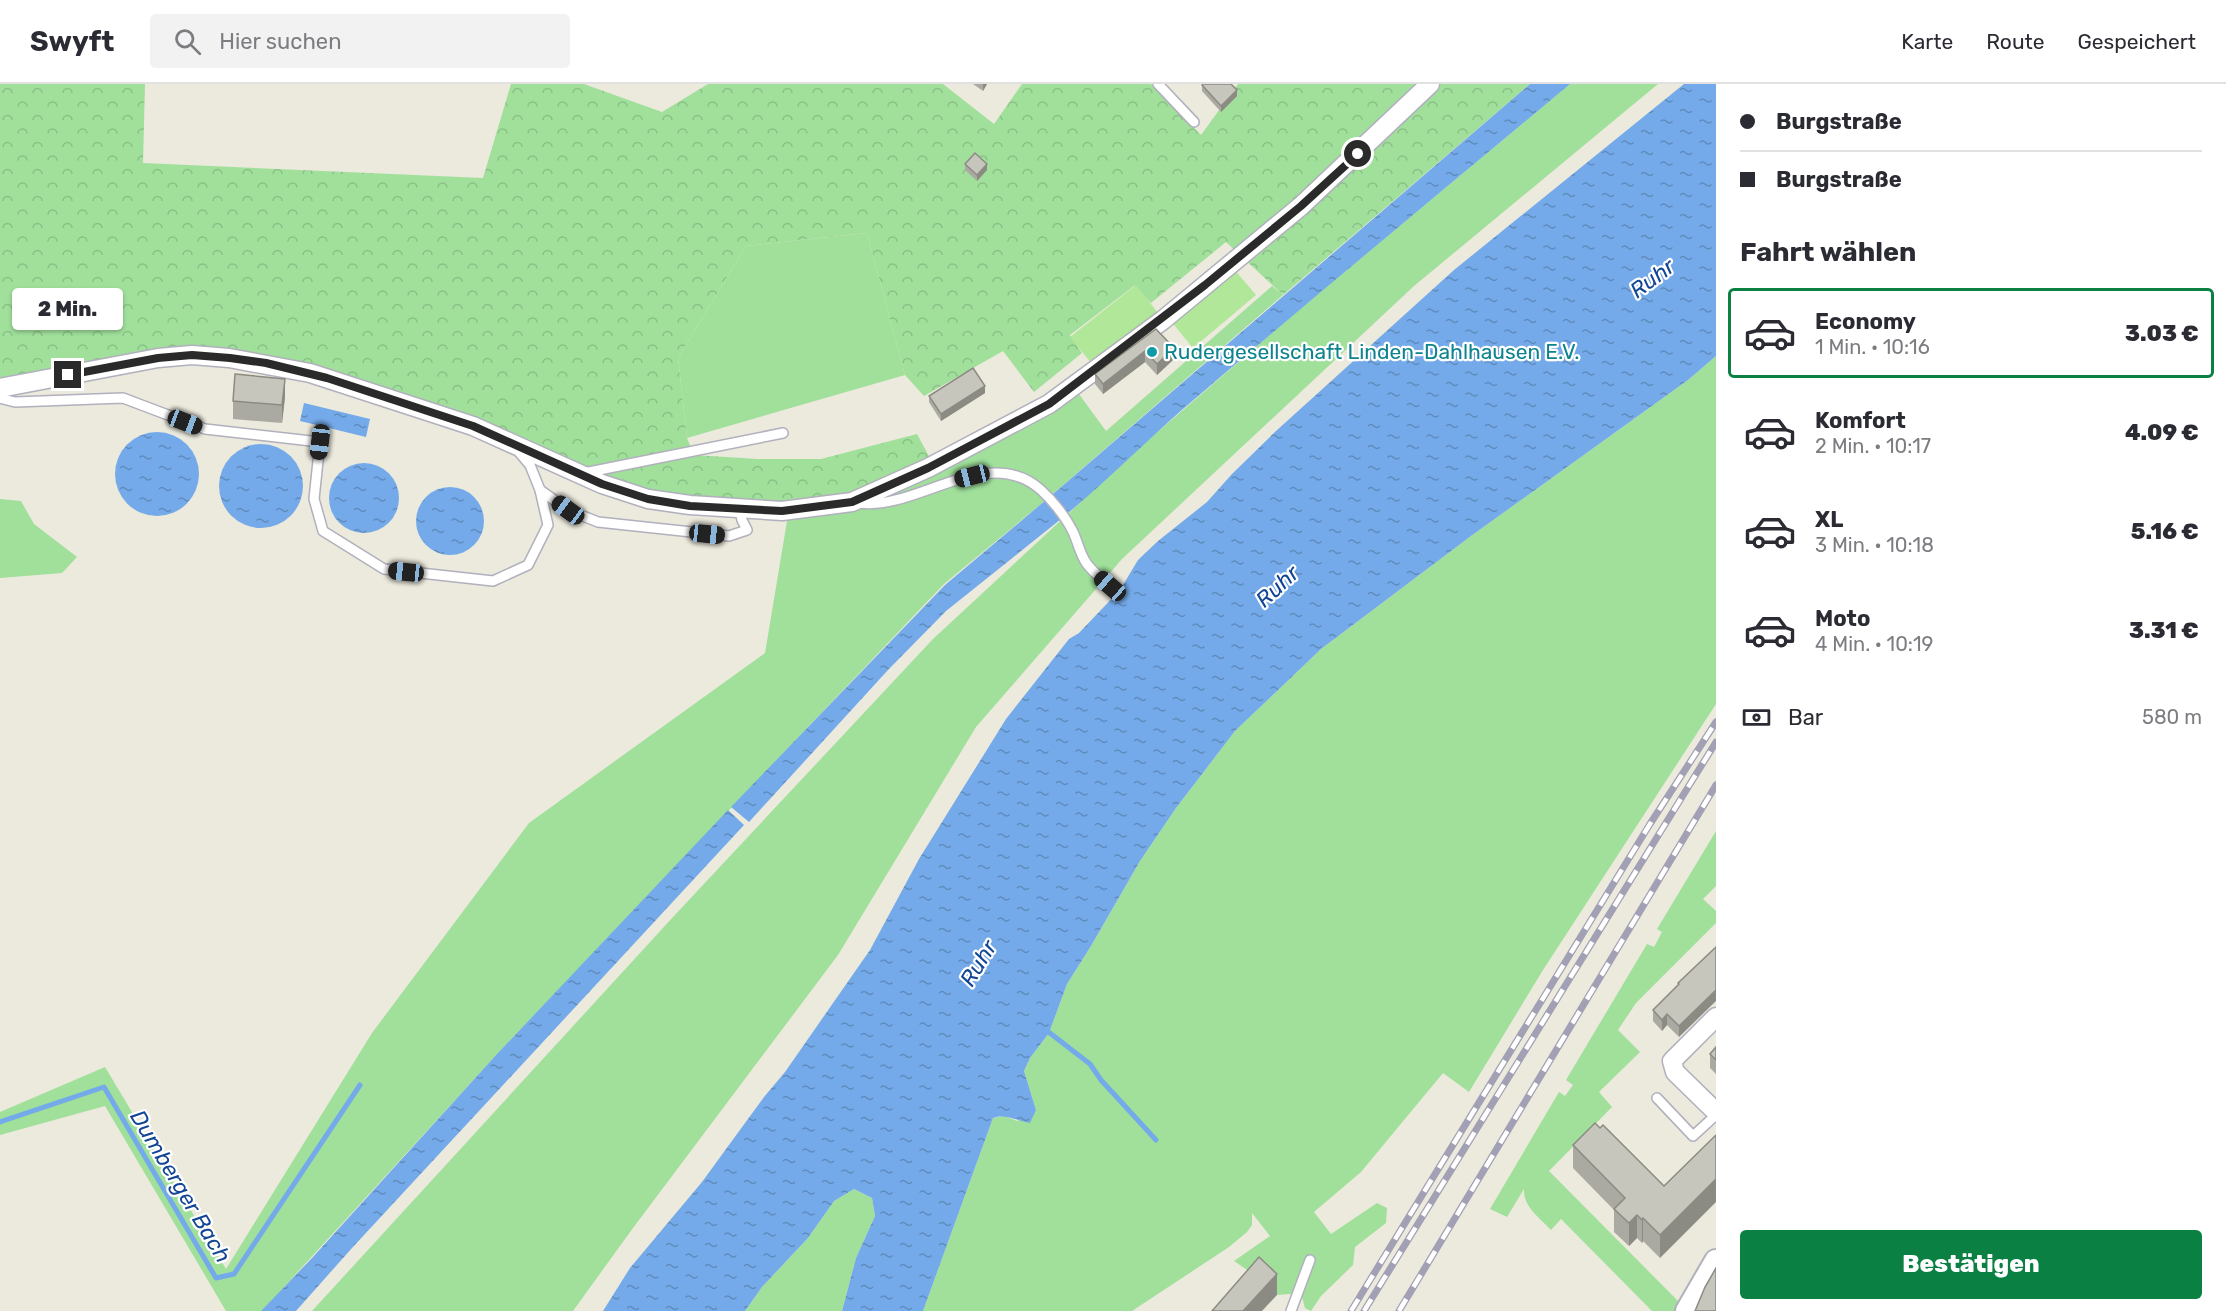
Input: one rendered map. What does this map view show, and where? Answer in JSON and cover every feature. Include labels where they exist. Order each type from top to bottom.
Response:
[{"type":"street","points":[[0,388],[158,358],[192,355],[230,358],[310,373],[473,426],[579,474],[648,499],[690,506],[782,511],[852,502],[928,468],[1049,404],[1163,320],[1301,206],[1430,84]]},
{"type":"street","points":[[1716,1017],[1672,1061],[1672,1064],[1675,1072],[1716,1113]]},
{"type":"street","points":[[1687,1311],[1716,1261]]},
{"type":"lane","points":[[1158,84],[1194,122]]},
{"type":"lane","points":[[0,398],[15,402],[123,398],[205,429],[320,442],[314,499],[323,531],[384,569],[493,581],[528,565],[548,525],[540,490],[530,465],[513,444]]},
{"type":"lane","points":[[579,474],[783,433]]},
{"type":"lane","points":[[852,502],[868,504],[884,502],[972,476],[1009,475],[1022,478],[1034,484],[1049,498],[1072,529],[1086,563],[1110,586]]},
{"type":"lane","points":[[540,490],[568,510],[598,522],[729,536],[747,530],[739,507]]},
{"type":"lane","points":[[1657,1098],[1693,1136],[1716,1113]]},
{"type":"lane","points":[[1291,1311],[1310,1260]]},
{"type":"green space","points":[[0,84],[145,84],[143,163],[483,178],[511,84],[584,84],[662,112],[708,84],[943,84],[994,124],[1022,84],[1151,84],[1201,135],[1238,84],[1530,84],[1283,295],[1226,242],[1151,303],[1134,286],[1070,335],[1082,353],[1034,392],[1003,351],[924,396],[905,375],[867,233],[746,246],[678,358],[687,438],[694,455],[758,459],[821,459],[917,434],[931,460],[858,498],[788,508],[671,501],[578,469],[481,419],[263,354],[237,352],[0,379]]},
{"type":"green space","points":[[1570,84],[1658,84],[1414,286],[1122,559],[976,727],[838,955],[573,1311],[312,1311],[673,917],[933,639],[1139,448],[1295,313]]},
{"type":"green space","points":[[867,233],[905,375],[687,438],[678,358],[746,246]]},
{"type":"green space","points":[[1233,268],[1256,295],[1193,348],[1170,320]]},
{"type":"green space","points":[[1136,285],[1158,313],[1092,364],[1070,337]]},
{"type":"green space","points":[[1272,286],[1283,295],[1047,499],[944,584],[499,1052],[262,1311],[226,1311],[105,1106],[0,1135],[0,1112],[105,1067],[226,1269],[372,1033],[529,823],[765,653],[788,515],[858,498],[1076,390],[1106,431]]},
{"type":"green space","points":[[1716,356],[1716,704],[1543,970],[1469,1092],[1443,1073],[1361,1172],[1314,1212],[1331,1234],[1377,1203],[1387,1208],[1386,1223],[1355,1247],[1353,1265],[1321,1296],[1311,1311],[1305,1308],[1301,1293],[1277,1295],[1259,1278],[1234,1261],[1270,1236],[1252,1213],[1252,1225],[1229,1247],[1132,1311],[923,1311],[993,1118],[1005,1116],[1017,1121],[1036,1110],[1024,1071],[1030,1058],[1049,1033],[1067,984],[1140,861],[1176,808],[1235,731],[1321,649],[1471,536],[1688,380]]},
{"type":"green space","points":[[0,499],[21,501],[34,524],[77,557],[62,573],[0,578]]},
{"type":"green space","points":[[1716,831],[1716,886],[1703,899],[1716,911],[1716,923],[1636,1003],[1618,1030],[1640,1052],[1599,1092],[1612,1107],[1549,1171],[1681,1304],[1677,1311],[1652,1311],[1561,1219],[1551,1230],[1529,1207],[1524,1189],[1507,1217],[1490,1209],[1559,1092],[1565,1096],[1573,1085],[1566,1080],[1647,944],[1654,947],[1662,932],[1657,929]]},
{"type":"green space","points":[[854,1189],[872,1198],[875,1216],[856,1258],[842,1311],[745,1311],[762,1287],[808,1238],[834,1201]]},
{"type":"water","points":[[1530,84],[1570,84],[1231,368],[1068,513],[1053,494]]},
{"type":"water","name":"Ruhr","points":[[1684,84],[1716,84],[1716,356],[1688,380],[1471,536],[1321,649],[1235,731],[1176,808],[1140,861],[1067,984],[1049,1033],[1030,1058],[1024,1071],[1036,1110],[1030,1123],[1006,1117],[993,1118],[923,1311],[842,1311],[856,1258],[875,1216],[872,1198],[854,1189],[834,1201],[808,1238],[762,1287],[745,1311],[603,1311],[630,1268],[702,1182],[785,1072],[870,950],[919,859],[1006,719],[1069,639],[1079,633],[1120,590],[1138,560],[1207,502],[1276,431],[1454,270]]},
{"type":"water","points":[[304,403],[370,419],[366,437],[300,421]]},
{"type":"water","points":[[157,432],[180,439],[192,451],[199,474],[192,497],[180,509],[157,516],[134,509],[122,497],[115,474],[122,451],[134,439]]},
{"type":"water","points":[[253,444],[269,444],[285,451],[296,462],[303,478],[300,502],[291,516],[269,528],[253,528],[237,521],[226,510],[219,494],[219,478],[226,462],[237,451]]},
{"type":"water","points":[[364,463],[377,466],[389,473],[396,485],[399,498],[396,511],[389,523],[377,530],[364,533],[351,530],[339,523],[332,511],[329,498],[332,485],[339,473],[351,466]]},
{"type":"water","points":[[450,487],[463,490],[474,497],[481,508],[484,521],[481,534],[474,545],[463,552],[450,555],[437,552],[426,545],[419,534],[416,521],[419,508],[426,497],[437,490]]},
{"type":"water","points":[[1047,499],[1061,519],[946,611],[888,670],[749,822],[731,807],[945,585]]},
{"type":"water","points":[[728,810],[744,825],[296,1311],[261,1311],[497,1054]]},
{"type":"building","points":[[1203,84],[1231,84],[1237,90],[1221,106]]},
{"type":"building","points":[[975,153],[987,164],[977,175],[965,164]]},
{"type":"building","points":[[1156,329],[1174,348],[1157,364],[1145,351],[1103,384],[1095,374]]},
{"type":"building","points":[[973,368],[985,386],[941,414],[929,396]]},
{"type":"building","points":[[235,374],[285,379],[282,405],[233,401]]},
{"type":"building","points":[[1716,947],[1716,990],[1679,1026],[1667,1014],[1662,1020],[1653,1010]]},
{"type":"building","points":[[1716,1047],[1716,1060],[1710,1054]]},
{"type":"building","points":[[1595,1123],[1600,1128],[1603,1125],[1664,1186],[1716,1135],[1716,1179],[1660,1235],[1637,1215],[1629,1223],[1614,1209],[1625,1198],[1573,1145]]},
{"type":"building","points":[[1259,1257],[1277,1274],[1243,1311],[1212,1311]]},
{"type":"building","points":[[1716,1268],[1716,1311],[1695,1311],[1705,1287]]},
{"type":"waterway","points":[[1046,1030],[1090,1064],[1101,1080],[1156,1140]]},
{"type":"waterway","name":"Dumberger Bach","points":[[0,1122],[104,1087],[216,1278],[234,1274],[360,1085]]},
{"type":"railway","points":[[1351,1311],[1650,824],[1716,722]]},
{"type":"railway","points":[[1364,1311],[1716,742]]},
{"type":"railway","points":[[1399,1311],[1716,785]]},
{"type":"place","name":"Rudergesellschaft Linden-Dahlhausen E.V.","points":[[1152,352]]},
{"type":"route","points":[[68,375],[158,358],[192,355],[266,363],[327,378],[473,426],[602,484],[648,499],[690,506],[782,511],[852,502],[928,468],[1049,404],[1163,320],[1301,206],[1358,154]]}]
